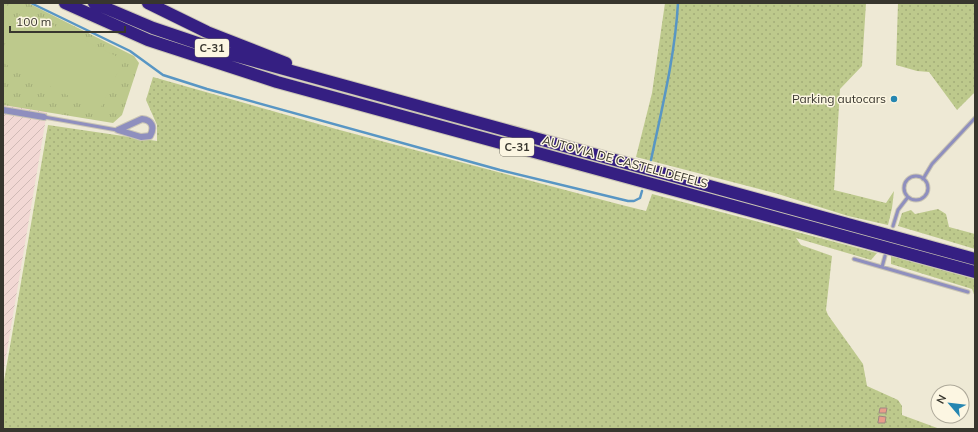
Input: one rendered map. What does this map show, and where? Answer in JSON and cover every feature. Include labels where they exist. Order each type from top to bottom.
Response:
[{"type":"highway","name":"AUTOVIA DE CASTELLDEFELS","points":[[65,3],[148,40],[277,82],[975,272]]},
{"type":"highway","name":"AUTOVIA DE CASTELLDEFELS","points":[[94,3],[153,28],[282,70],[333,82],[975,259]]},
{"type":"highway","points":[[148,3],[174,18],[231,43],[333,82]]},
{"type":"street","points":[[3,110],[44,117]]},
{"type":"street","points":[[142,119],[147,120],[153,127],[150,136],[118,130],[142,119]]},
{"type":"lane","points":[[44,117],[118,130]]},
{"type":"lane","points":[[923,179],[932,164],[975,118]]},
{"type":"lane","points":[[916,176],[923,179],[928,188],[924,197],[914,200],[908,197],[904,188],[907,180],[916,176]]},
{"type":"lane","points":[[893,226],[898,210],[908,197]]},
{"type":"lane","points":[[882,267],[885,256]]},
{"type":"lane","points":[[854,259],[968,292]]},
{"type":"shaded area","points":[[3,105],[47,112],[3,375]]},
{"type":"green space","points":[[3,3],[28,3],[134,56],[139,63],[122,115],[113,123],[3,105]]},
{"type":"green space","points":[[3,3],[15,10],[10,20],[3,16]]},
{"type":"green space","points":[[665,3],[866,3],[862,66],[840,89],[834,190],[886,203],[894,191],[888,225],[848,216],[778,194],[636,157],[652,93]]},
{"type":"green space","points":[[898,3],[975,3],[975,92],[957,110],[929,72],[917,71],[896,65]]},
{"type":"green space","points":[[22,10],[124,60],[99,111],[3,63],[3,48]]},
{"type":"green space","points":[[3,19],[13,24],[3,43]]},
{"type":"green space","points":[[153,77],[336,129],[646,211],[652,194],[877,253],[871,260],[796,238],[801,245],[832,256],[826,310],[863,364],[867,386],[898,400],[902,406],[902,415],[940,429],[3,429],[3,387],[48,125],[157,141],[157,125],[146,100]]},
{"type":"green space","points":[[938,209],[946,214],[949,227],[975,234],[975,249],[898,226],[902,213],[911,210],[915,214]]},
{"type":"green space","points":[[891,256],[975,279],[975,297],[972,289],[891,264]]},
{"type":"building","points":[[880,408],[887,408],[886,413],[879,413]]},
{"type":"building","points":[[879,416],[886,417],[885,423],[878,423]]},
{"type":"waterway","points":[[31,3],[130,51],[163,75],[207,89],[500,170],[628,201],[634,201],[640,198],[642,191]]},
{"type":"waterway","points":[[651,160],[671,62],[678,3]]},
{"type":"place","name":"Parking autocars","points":[[894,99]]}]
